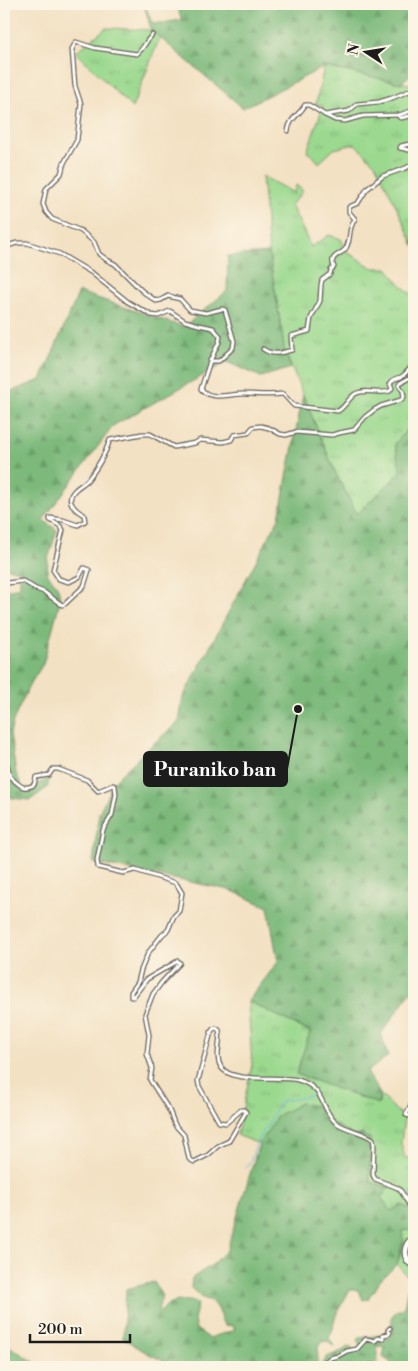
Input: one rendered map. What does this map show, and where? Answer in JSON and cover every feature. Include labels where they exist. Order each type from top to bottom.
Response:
[{"type":"highway","points":[[414,1237],[408,1243],[405,1254],[414,1266]]},
{"type":"street","points":[[152,35],[137,54],[95,48],[76,42],[72,49],[75,86],[81,104],[77,140],[64,163],[62,174],[46,190],[42,204],[52,219],[81,231],[94,242],[99,254],[115,264],[142,291],[156,301],[168,296],[180,299],[190,310],[206,313],[225,310],[234,341],[233,348],[219,361],[210,361]]},
{"type":"street","points":[[324,115],[349,111],[357,104],[379,102],[414,89]]},
{"type":"street","points":[[288,131],[290,121],[305,105],[309,105],[335,120],[345,121],[364,116],[399,115],[414,110]]},
{"type":"street","points":[[399,115],[401,118],[414,116]]},
{"type":"street","points":[[414,143],[401,146],[400,148],[414,151]]},
{"type":"street","points":[[263,349],[269,353],[276,354],[292,350],[291,336],[310,331],[311,318],[320,301],[322,280],[330,274],[334,267],[333,260],[338,254],[343,252],[348,244],[349,230],[355,219],[349,212],[349,207],[358,203],[367,189],[383,176],[406,168],[414,163]]},
{"type":"street","points":[[4,247],[17,243],[27,243],[60,254],[92,272],[128,302],[151,315],[158,316],[170,311],[185,321],[213,328],[220,336],[201,389],[204,394],[224,397],[241,394],[272,396],[283,394],[294,406],[300,408],[338,411],[355,394],[390,391],[392,388],[390,384],[394,378],[401,377],[413,365]]},
{"type":"street","points":[[4,583],[23,580],[62,605],[84,586],[89,570],[84,568],[79,577],[69,582],[58,579],[53,570],[63,530],[50,518],[78,525],[84,521],[84,515],[72,507],[70,500],[73,491],[88,481],[110,440],[150,434],[174,446],[195,443],[200,440],[223,442],[231,440],[234,435],[248,432],[253,427],[262,426],[286,435],[296,432],[332,435],[354,430],[374,410],[401,400],[404,396],[399,385],[411,377],[413,365]]},
{"type":"street","points":[[4,754],[10,777],[23,788],[34,785],[36,777],[49,775],[53,770],[58,769],[87,780],[98,791],[113,785],[116,786],[112,815],[102,830],[97,860],[98,867],[123,873],[135,870],[176,882],[182,893],[179,911],[174,916],[168,930],[148,953],[131,997],[147,980],[162,969],[178,961],[180,963],[153,994],[146,1014],[149,1035],[147,1054],[152,1068],[150,1080],[169,1110],[175,1125],[184,1135],[189,1159],[194,1162],[229,1141],[246,1112],[241,1110],[226,1123],[219,1122],[199,1086],[198,1081],[212,1032],[216,1028],[220,1032],[218,1055],[224,1071],[237,1076],[292,1079],[305,1082],[321,1096],[336,1123],[373,1139],[373,1175],[375,1178],[401,1190],[414,1209]]},
{"type":"street","points":[[414,1099],[406,1115],[410,1116],[414,1113]]},
{"type":"street","points":[[319,1366],[330,1358],[358,1349],[366,1339],[375,1341],[378,1338],[383,1339],[383,1335],[389,1334],[388,1330],[390,1328]]},
{"type":"street","points":[[365,1367],[372,1365],[374,1367]]},
{"type":"green space","points":[[144,4],[153,24],[182,20],[176,4],[414,4],[414,71],[401,83],[324,67],[243,108],[151,30]]},
{"type":"green space","points":[[106,28],[151,30],[160,37],[132,108],[76,52]]},
{"type":"green space","points":[[324,67],[414,85],[414,246],[376,165],[355,144],[334,149],[319,163],[307,152],[323,106],[316,104]]},
{"type":"green space","points":[[262,176],[294,193],[296,185],[303,191],[291,205],[311,247],[329,235],[341,239],[347,252],[373,268],[387,268],[402,286],[414,296],[414,323],[411,325],[414,332],[414,418],[413,422],[395,444],[401,472],[357,514],[336,474],[285,352],[269,253]]},
{"type":"green space","points":[[269,253],[285,352],[291,368],[261,377],[227,362],[114,425],[43,520],[57,530],[48,559],[47,573],[58,589],[60,601],[43,664],[29,686],[13,721],[10,734],[16,773],[24,791],[46,779],[49,780],[47,788],[30,800],[12,798],[4,789],[4,588],[20,587],[20,571],[4,567],[4,394],[41,380],[79,292],[184,327],[227,291],[228,256]]},
{"type":"green space","points":[[303,395],[336,474],[357,514],[401,472],[395,444],[413,422],[414,418],[414,987],[381,1034],[388,1056],[367,1072],[380,1094],[378,1104],[296,1074],[310,1032],[248,1001],[278,962],[268,907],[230,890],[93,863],[99,813],[114,781],[179,722],[183,697],[279,518]]},
{"type":"green space","points":[[248,1001],[310,1032],[296,1074],[379,1104],[380,1094],[404,1118],[401,1143],[405,1158],[414,1157],[414,1211],[402,1205],[391,1211],[381,1197],[389,1187],[370,1183],[363,1134],[354,1136],[319,1115],[320,1107],[278,1115],[259,1144],[237,1135],[252,1065]]},
{"type":"green space","points":[[301,1103],[320,1107],[320,1115],[354,1136],[363,1135],[370,1138],[370,1182],[389,1187],[381,1197],[391,1211],[402,1205],[414,1211],[414,1231],[404,1230],[402,1237],[404,1239],[397,1264],[379,1282],[368,1299],[363,1300],[359,1291],[351,1290],[348,1293],[339,1309],[329,1339],[335,1347],[326,1341],[322,1342],[318,1349],[318,1361],[314,1367],[177,1367],[147,1353],[123,1338],[126,1289],[154,1282],[162,1296],[158,1310],[161,1312],[170,1303],[191,1301],[198,1304],[194,1319],[196,1329],[209,1338],[234,1330],[234,1326],[224,1325],[219,1310],[211,1301],[200,1297],[191,1288],[192,1278],[212,1265],[227,1250],[259,1144],[278,1115]]},
{"type":"green space","points":[[404,1230],[414,1231],[414,1240],[408,1249],[408,1258],[414,1263],[414,1284],[397,1264],[404,1243],[402,1237]]},
{"type":"green space","points":[[410,1285],[414,1286],[414,1367],[393,1367],[383,1357],[385,1347],[380,1346],[377,1348],[377,1367],[321,1367],[327,1357],[348,1347],[351,1347],[354,1351],[360,1350],[357,1340],[359,1338],[381,1335],[386,1339],[390,1338],[393,1329],[391,1318],[395,1312],[402,1310],[404,1307]]},
{"type":"green space","points":[[4,1343],[42,1367],[4,1367]]},
{"type":"waterway","points":[[246,1168],[251,1160],[258,1139],[283,1100],[316,1094]]},
{"type":"place","name":"Puraniko ban","points":[[298,709]]}]
